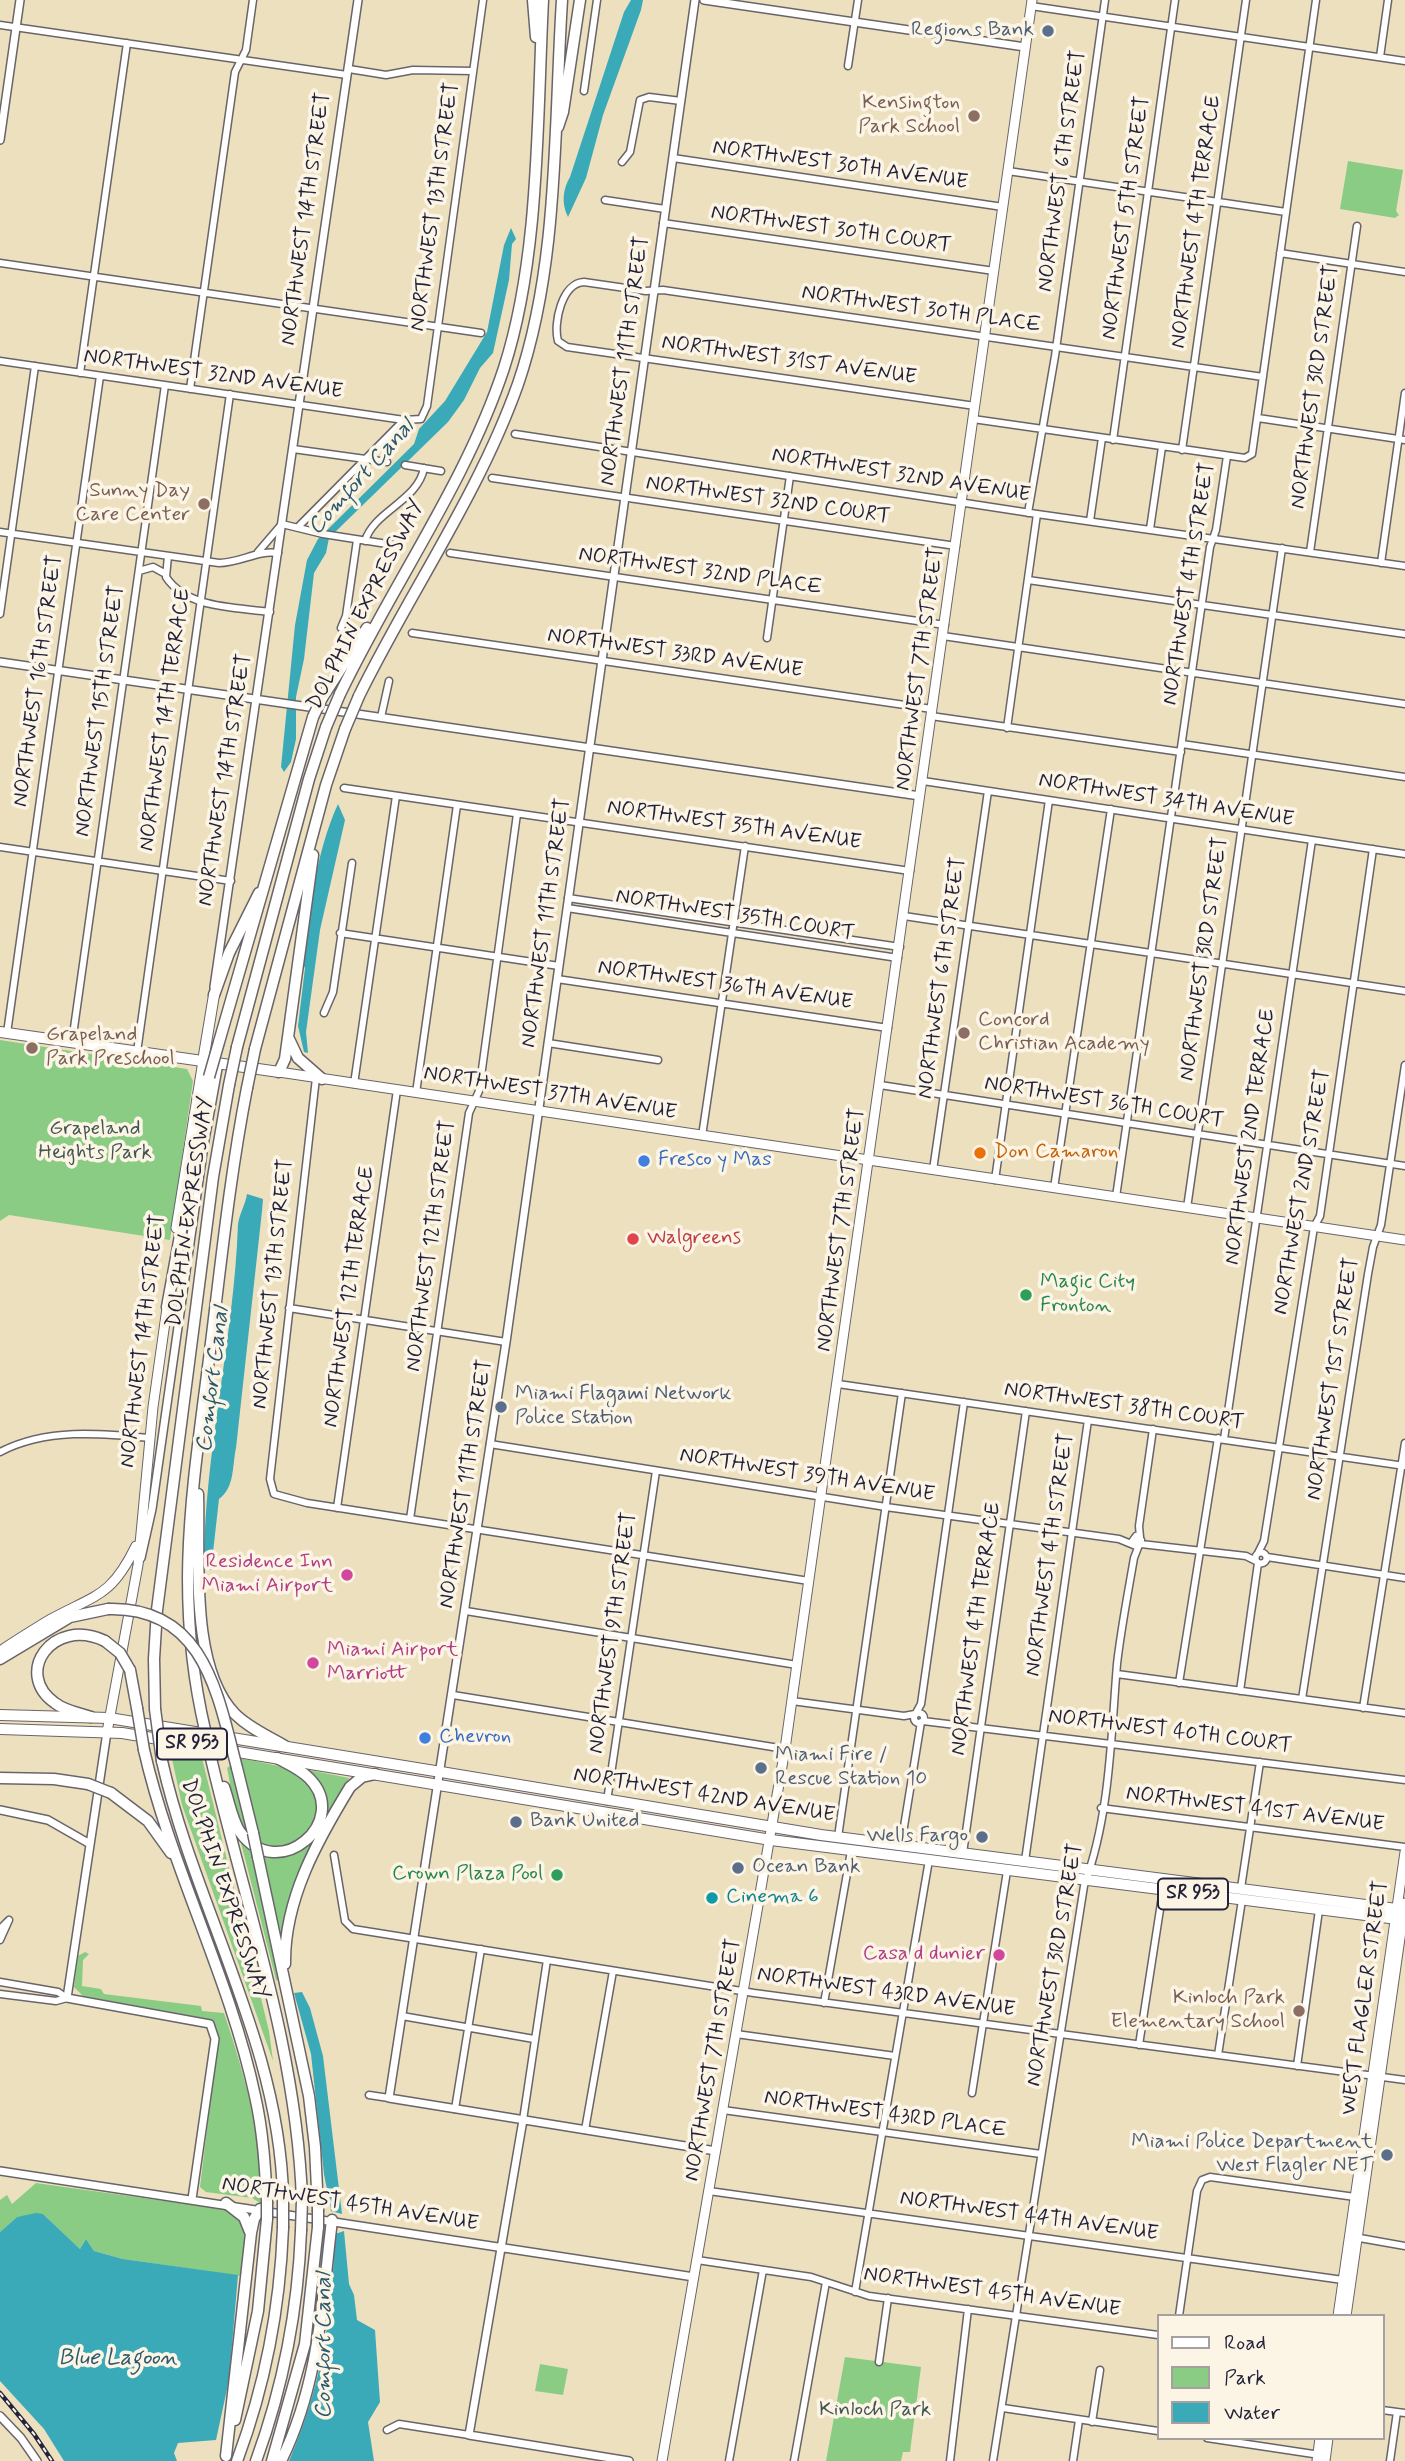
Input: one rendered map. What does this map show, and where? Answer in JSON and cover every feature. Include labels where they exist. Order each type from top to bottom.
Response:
[{"type":"highway","points":[[533,0],[538,85]]},
{"type":"highway","name":"DOLPHIN EXPRESSWAY","points":[[237,2461],[257,2401],[272,2336],[283,2228],[279,2136],[265,2073],[176,1815],[162,1761],[155,1709],[156,1618],[214,1177],[237,1046],[309,779],[326,727],[340,694],[479,431],[510,348],[528,258],[543,0]]},
{"type":"highway","name":"DOLPHIN EXPRESSWAY","points":[[256,2461],[276,2399],[290,2341],[301,2231],[302,2200],[297,2128],[287,2066],[202,1716],[190,1652],[186,1592],[188,1532],[234,1158],[256,1049],[318,816],[345,729],[359,696],[488,454],[518,383],[543,283],[562,0]]},
{"type":"highway","points":[[554,136],[564,112],[580,0]]},
{"type":"highway","points":[[167,1307],[209,1077],[253,933],[265,881],[313,717],[322,698],[405,570]]},
{"type":"highway","points":[[279,1072],[284,1065],[318,816]]},
{"type":"highway","points":[[214,995],[229,953],[265,881]]},
{"type":"highway","points":[[288,1036],[298,1058],[319,1078]]},
{"type":"highway","points":[[197,1460],[200,1594],[209,1664],[221,1695],[236,1716],[285,1746]]},
{"type":"highway","points":[[0,1659],[70,1617],[108,1609],[131,1611],[160,1620],[195,1648],[214,1682],[253,1833],[310,2104],[318,2210],[305,2344],[272,2461]]},
{"type":"highway","points":[[91,1717],[64,1709],[50,1699],[40,1682],[40,1663],[48,1646],[64,1635],[83,1633],[105,1641],[122,1655],[130,1670],[144,1750],[183,1877],[248,2066],[262,2132],[265,2210],[256,2321],[225,2459]]},
{"type":"highway","points":[[212,1754],[240,1832],[260,1849],[278,1852],[295,1848],[309,1839],[318,1824],[321,1807],[318,1792],[311,1780],[277,1758]]},
{"type":"highway","points":[[285,1983],[287,1930],[299,1885],[350,1787],[362,1777],[375,1774]]},
{"type":"highway","points":[[0,1777],[54,1779],[88,1784],[111,1793],[135,1809],[154,1828],[183,1877]]},
{"type":"highway","points":[[226,2203],[244,2217],[251,2234]]},
{"type":"highway","points":[[225,2459],[251,2234],[255,2216],[265,2210]]},
{"type":"highway","points":[[281,2461],[301,2414],[315,2364],[331,2220]]},
{"type":"main road","name":"NORTHWEST 7TH STREET","points":[[662,2461],[785,1749],[870,1161],[1031,3]]},
{"type":"main road","name":"NORTHWEST 14TH STREET","points":[[107,1732],[138,1565],[150,1438],[167,1307],[214,995]]},
{"type":"main road","name":"NORTHWEST 37TH AVENUE","points":[[3,1032],[1116,1197]]},
{"type":"main road","points":[[1116,1197],[1405,1240]]},
{"type":"main road","points":[[0,1651],[54,1617],[105,1592],[119,1577],[139,1542]]},
{"type":"main road","name":"NORTHWEST 42ND AVENUE","points":[[4,1714],[109,1718],[773,1828],[1241,1888],[1402,1913]]},
{"type":"main road","name":"NORTHWEST 42ND AVENUE","points":[[0,1731],[107,1732],[771,1840],[1319,1910],[1402,1913]]},
{"type":"main road","points":[[586,1810],[601,1806],[607,1801]]},
{"type":"main road","points":[[603,1813],[627,1804]]},
{"type":"main road","points":[[878,1854],[901,1845]]},
{"type":"main road","name":"WEST FLAGLER STREET","points":[[1338,2314],[1353,2236],[1402,1913],[1405,1849]]},
{"type":"main road","points":[[929,1860],[937,1854],[957,1852]]},
{"type":"main road","points":[[1242,1900],[1260,1891]]},
{"type":"main road","name":"WEST FLAGLER STREET","points":[[1346,2314],[1354,2197],[1376,2076]]},
{"type":"main road","points":[[1343,2280],[1349,2293]]},
{"type":"main road","points":[[1320,2440],[1321,2458]]},
{"type":"main road","points":[[1321,2458],[1327,2440]]},
{"type":"street","points":[[0,140],[20,0]]},
{"type":"street","points":[[190,389],[235,72],[246,50],[253,0]]},
{"type":"street","name":"NORTHWEST 14TH STREET","points":[[214,995],[215,972],[231,881],[358,0]]},
{"type":"street","name":"NORTHWEST 13TH STREET","points":[[421,419],[427,406],[483,0]]},
{"type":"street","points":[[584,91],[597,0]]},
{"type":"street","name":"NORTHWEST 11TH STREET","points":[[389,2098],[506,1342],[695,0]]},
{"type":"street","points":[[704,0],[1025,47]]},
{"type":"street","points":[[848,66],[858,0]]},
{"type":"street","name":"NORTHWEST 6TH STREET","points":[[1028,513],[1056,347],[1105,0]]},
{"type":"street","name":"NORTHWEST 5TH STREET","points":[[1113,440],[1175,0]]},
{"type":"street","name":"NORTHWEST 4TH TERRACE","points":[[1182,450],[1246,0]]},
{"type":"street","name":"NORTHWEST 4TH STREET","points":[[1116,1197],[1213,538],[1227,456],[1245,458],[1252,454],[1316,0]]},
{"type":"street","points":[[1380,57],[1388,0]]},
{"type":"street","points":[[1031,3],[1171,27],[1405,61]]},
{"type":"street","points":[[0,25],[241,60],[348,72],[395,76],[413,70],[473,71]]},
{"type":"street","points":[[80,373],[127,43]]},
{"type":"street","points":[[622,162],[630,152],[636,106],[641,98],[681,101]]},
{"type":"street","name":"NORTHWEST 30TH AVENUE","points":[[673,158],[1003,207]]},
{"type":"street","points":[[1008,171],[1286,212]]},
{"type":"street","points":[[605,200],[665,209]]},
{"type":"street","name":"NORTHWEST 30TH COURT","points":[[663,223],[994,271]]},
{"type":"street","name":"NORTHWEST 3RD STREET","points":[[1310,552],[1357,226]]},
{"type":"street","points":[[1280,253],[1405,272]]},
{"type":"street","points":[[0,263],[481,333]]},
{"type":"street","name":"NORTHWEST 30TH PLACE","points":[[558,341],[556,332],[560,313],[568,290],[574,283],[654,291],[1264,377]]},
{"type":"street","name":"NORTHWEST 31ST AVENUE","points":[[558,341],[567,346],[975,406]]},
{"type":"street","name":"NORTHWEST 32ND AVENUE","points":[[0,361],[388,418],[421,419]]},
{"type":"street","points":[[0,614],[35,366]]},
{"type":"street","name":"NORTHWEST 16TH STREET","points":[[3,1032],[59,670],[100,376]]},
{"type":"street","name":"NORTHWEST 15TH STREET","points":[[72,1042],[165,385]]},
{"type":"street","points":[[1381,562],[1402,439],[1405,393]]},
{"type":"street","name":"NORTHWEST 14TH TERRACE","points":[[137,1052],[230,394]]},
{"type":"street","points":[[388,418],[392,433]]},
{"type":"street","points":[[1258,418],[1402,439]]},
{"type":"street","points":[[973,419],[1227,456]]},
{"type":"street","points":[[299,526],[404,420]]},
{"type":"street","name":"NORTHWEST 32ND AVENUE","points":[[515,434],[1028,513],[1310,552]]},
{"type":"street","points":[[1090,521],[1102,438]]},
{"type":"street","points":[[1150,529],[1162,447]]},
{"type":"street","points":[[293,449],[387,462]]},
{"type":"street","points":[[405,465],[441,471]]},
{"type":"street","points":[[365,541],[373,527],[420,482],[424,468]]},
{"type":"street","points":[[767,638],[790,477]]},
{"type":"street","name":"NORTHWEST 32ND COURT","points":[[492,478],[956,546]]},
{"type":"street","points":[[1007,728],[1037,514]]},
{"type":"street","points":[[257,553],[282,524],[333,536],[400,546]]},
{"type":"street","points":[[0,531],[207,561],[232,562],[257,553],[278,553]]},
{"type":"street","points":[[341,628],[346,616],[357,540]]},
{"type":"street","name":"NORTHWEST 3RD STREET","points":[[1187,1208],[1282,548]]},
{"type":"street","points":[[1310,552],[1405,566]]},
{"type":"street","name":"NORTHWEST 32ND PLACE","points":[[450,554],[945,625]]},
{"type":"street","points":[[164,573],[167,556]]},
{"type":"street","points":[[139,571],[151,566],[164,573],[179,591],[201,601],[270,612]]},
{"type":"street","points":[[1028,580],[1405,634]]},
{"type":"street","name":"NORTHWEST 33RD AVENUE","points":[[412,634],[602,660],[932,713],[1007,728],[1181,752]]},
{"type":"street","points":[[943,636],[1405,704]]},
{"type":"street","points":[[0,662],[920,796]]},
{"type":"street","points":[[380,717],[389,681]]},
{"type":"street","points":[[1182,744],[1405,777]]},
{"type":"street","name":"NORTHWEST 34TH AVENUE","points":[[923,781],[1405,854]]},
{"type":"street","name":"NORTHWEST 35TH AVENUE","points":[[344,788],[910,870]]},
{"type":"street","name":"NORTHWEST 6TH STREET","points":[[933,1170],[988,791]]},
{"type":"street","points":[[355,1084],[396,796]]},
{"type":"street","points":[[995,1180],[1049,800]]},
{"type":"street","points":[[416,1093],[457,805]]},
{"type":"street","points":[[1054,1188],[1111,809]]},
{"type":"street","name":"NORTHWEST 12TH STREET","points":[[410,1518],[469,1113],[479,1091],[517,814]]},
{"type":"street","name":"NORTHWEST 2ND TERRACE","points":[[1179,1683],[1199,1550],[1221,1438],[1257,1218],[1312,840]]},
{"type":"street","points":[[702,1136],[745,846]]},
{"type":"street","points":[[0,847],[231,881]]},
{"type":"street","name":"NORTHWEST 2ND STREET","points":[[1240,1691],[1314,1227],[1320,1216],[1373,849]]},
{"type":"street","points":[[324,1013],[333,992],[352,863]]},
{"type":"street","name":"NORTHWEST 35TH COURT","points":[[568,898],[900,947]]},
{"type":"street","name":"NORTHWEST 35TH COURT","points":[[567,908],[898,958]]},
{"type":"street","points":[[904,916],[1405,991]]},
{"type":"street","points":[[340,933],[559,966]]},
{"type":"street","points":[[825,946],[827,937]]},
{"type":"street","points":[[856,951],[858,941]]},
{"type":"street","name":"NORTHWEST 36TH AVENUE","points":[[557,979],[888,1028]]},
{"type":"street","points":[[548,1043],[659,1060]]},
{"type":"street","name":"NORTHWEST 14TH STREET","points":[[138,1565],[146,1543],[152,1509],[208,1116],[219,1063]]},
{"type":"street","name":"NORTHWEST 1ST STREET","points":[[1302,1699],[1373,1247],[1378,1236],[1405,1065]]},
{"type":"street","name":"NORTHWEST 13TH STREET","points":[[319,1078],[270,1479],[274,1494],[288,1500],[337,1508]]},
{"type":"street","name":"NORTHWEST 36TH COURT","points":[[880,1085],[943,1097],[1405,1166]]},
{"type":"street","name":"NORTHWEST 12TH TERRACE","points":[[337,1508],[397,1090]]},
{"type":"street","points":[[289,1308],[506,1342]]},
{"type":"street","name":"NORTHWEST 38TH COURT","points":[[838,1384],[1403,1466]]},
{"type":"street","points":[[838,1837],[902,1393]]},
{"type":"street","points":[[901,1845],[964,1402]]},
{"type":"street","name":"NORTHWEST 4TH TERRACE","points":[[957,1852],[981,1726],[1026,1411]]},
{"type":"street","name":"NORTHWEST 4TH STREET","points":[[1025,1861],[1088,1420]]},
{"type":"street","name":"NORTHWEST 3RD STREET","points":[[993,2461],[1086,1880],[1091,1869],[1101,1808],[1111,1743],[1117,1674],[1153,1429]]},
{"type":"street","points":[[0,1452],[37,1439],[71,1433],[150,1438]]},
{"type":"street","points":[[1363,1708],[1405,1443]]},
{"type":"street","name":"NORTHWEST 39TH AVENUE","points":[[491,1444],[886,1507],[1405,1578]]},
{"type":"street","name":"NORTHWEST 9TH STREET","points":[[607,1801],[656,1471]]},
{"type":"street","points":[[337,1508],[809,1581]]},
{"type":"street","points":[[466,1611],[797,1665]]},
{"type":"street","points":[[1117,1674],[1405,1713]]},
{"type":"street","points":[[453,1695],[785,1749]]},
{"type":"street","name":"NORTHWEST 40TH COURT","points":[[792,1702],[1405,1780]]},
{"type":"street","name":"NORTHWEST 14TH STREET","points":[[67,1998],[107,1732]]},
{"type":"street","points":[[1241,1888],[1260,1762]]},
{"type":"street","name":"NORTHWEST 41ST AVENUE","points":[[1101,1808],[1405,1849]]},
{"type":"street","points":[[0,1810],[48,1820],[90,1844]]},
{"type":"street","points":[[824,2003],[852,1851]]},
{"type":"street","name":"NORTHWEST 43RD AVENUE","points":[[334,1855],[348,1926],[743,1992],[1405,2080]]},
{"type":"street","points":[[855,2292],[880,2132],[929,1860]]},
{"type":"street","points":[[972,2092],[1007,1871]]},
{"type":"street","points":[[1139,2045],[1163,1890]]},
{"type":"street","points":[[1218,2055],[1242,1900]]},
{"type":"street","points":[[1297,2066],[1319,1910]]},
{"type":"street","points":[[0,1929],[9,1920],[0,1940]]},
{"type":"street","points":[[455,2109],[481,1949]]},
{"type":"street","points":[[469,2435],[503,2247],[547,1960]]},
{"type":"street","points":[[585,2130],[613,1970]]},
{"type":"street","points":[[0,1982],[58,1992],[67,1998],[210,2024],[215,2039],[192,2199]]},
{"type":"street","points":[[9,1995],[5,1990],[10,1983]]},
{"type":"street","points":[[0,1994],[56,2001],[67,1998]]},
{"type":"street","points":[[402,2016],[534,2039]]},
{"type":"street","points":[[736,2034],[895,2056]]},
{"type":"street","points":[[369,2095],[716,2151]]},
{"type":"street","name":"NORTHWEST 43RD PLACE","points":[[723,2110],[1041,2154]]},
{"type":"street","name":"NORTHWEST 45TH AVENUE","points":[[0,2171],[226,2203],[694,2277]]},
{"type":"street","points":[[1179,2314],[1197,2191],[1202,2180],[1210,2177],[1354,2197]]},
{"type":"street","name":"NORTHWEST 44TH AVENUE","points":[[709,2191],[1343,2280]]},
{"type":"street","points":[[1353,2236],[1405,2246]]},
{"type":"street","name":"NORTHWEST 45TH AVENUE","points":[[697,2260],[826,2281],[855,2292],[888,2298],[1156,2335]]},
{"type":"street","points":[[729,2461],[763,2270]]},
{"type":"street","points":[[794,2461],[826,2281]]},
{"type":"street","points":[[879,2362],[888,2298]]},
{"type":"street","points":[[950,2461],[968,2309]]},
{"type":"street","points":[[1092,2422],[1100,2370]]},
{"type":"street","points":[[1003,2408],[1156,2431]]},
{"type":"street","points":[[1390,2461],[1401,2412]]},
{"type":"street","points":[[1,2416],[37,2461]]},
{"type":"street","points":[[1073,2461],[1079,2420]]},
{"type":"street","points":[[387,2430],[399,2424],[629,2461]]},
{"type":"street","points":[[1218,2440],[1321,2458]]},
{"type":"green space","points":[[1348,161],[1403,170],[1396,211],[1399,215],[1395,218],[1340,209]]},
{"type":"green space","name":"Grapeland Heights Park","points":[[0,1040],[187,1069],[193,1081],[170,1240],[9,1215],[0,1221]]},
{"type":"green space","points":[[169,1745],[200,1750],[269,2031],[273,2061],[182,1805]]},
{"type":"green space","points":[[239,1758],[289,1770],[312,1786],[318,1802],[315,1818],[307,1833],[294,1843],[278,1847],[261,1844],[245,1830],[235,1808],[227,1768]]},
{"type":"green space","points":[[309,1770],[349,1778],[321,1827],[323,1821],[307,1773]]},
{"type":"green space","points":[[318,1833],[293,1887],[281,1946],[261,1853],[268,1855]]},
{"type":"green space","points":[[244,1842],[253,1849],[279,1981],[276,1980],[241,1843]]},
{"type":"green space","points":[[85,1952],[89,1954],[83,1960],[82,1986],[101,1989],[104,1994],[201,2006],[202,2011],[224,2013],[245,2081],[257,2135],[262,2183],[260,2203],[252,2198],[206,2192],[200,2187],[218,2037],[215,2026],[203,2018],[83,1996],[74,1987],[78,1956]]},
{"type":"green space","points":[[36,2183],[229,2210],[241,2223],[243,2231],[241,2276],[123,2259],[94,2251],[86,2239],[80,2249],[43,2214],[17,2217],[0,2232],[0,2200],[7,2195],[12,2204]]},
{"type":"green space","name":"Kinloch Park","points":[[845,2357],[921,2367],[910,2452],[903,2452],[901,2461],[826,2461]]},
{"type":"green space","points":[[540,2364],[568,2369],[563,2395],[535,2391]]},
{"type":"water","points":[[631,0],[643,0],[641,10],[603,115],[586,178],[568,217],[564,201],[566,186],[624,12]]},
{"type":"water","points":[[511,228],[516,239],[512,244],[509,280],[493,353],[480,368],[464,400],[448,422],[329,538],[326,553],[314,573],[304,659],[296,697],[296,739],[291,762],[284,772],[281,767],[295,625],[307,560],[318,539],[414,444],[419,429],[445,401],[487,332],[504,245]]},
{"type":"water","points":[[338,804],[345,820],[320,930],[306,1032],[308,1053],[304,1052],[298,1026],[305,968],[302,962],[319,861]]},
{"type":"water","points":[[247,1194],[263,1199],[262,1211],[236,1448],[228,1489],[219,1499],[211,1570],[204,1567],[209,1481],[231,1310],[238,1224]]},
{"type":"water","points":[[302,1992],[310,2008],[323,2056],[342,2214],[331,2211],[324,2174],[311,2054],[294,1993]]},
{"type":"water","name":"Blue Lagoon","points":[[43,2214],[80,2249],[86,2239],[94,2251],[123,2259],[238,2275],[229,2380],[216,2440],[178,2443],[174,2453],[177,2461],[64,2461],[44,2429],[0,2381],[0,2232],[17,2217]]},
{"type":"water","name":"Comfort Canal","points":[[344,2231],[349,2284],[354,2295],[357,2320],[375,2330],[380,2402],[368,2422],[374,2461],[289,2461],[310,2405],[323,2350],[335,2234]]},
{"type":"railway","points":[[0,2393],[34,2434],[52,2461]]},
{"type":"place","name":"Regions Bank","points":[[1048,31]]},
{"type":"place","name":"Kensington Park School","points":[[974,116]]},
{"type":"place","name":"Sunny Day Care Center","points":[[204,504]]},
{"type":"place","name":"Concord Christian Academy","points":[[964,1033]]},
{"type":"place","name":"Grapeland Park Preschool","points":[[32,1048]]},
{"type":"place","name":"Don Camaron","points":[[980,1153]]},
{"type":"place","name":"Fresco y Mas","points":[[644,1161]]},
{"type":"place","name":"Walgreens","points":[[633,1239]]},
{"type":"place","name":"Magic City Fronton","points":[[1026,1295]]},
{"type":"place","name":"Miami Flagami Network Police Station","points":[[501,1407]]},
{"type":"place","name":"Residence Inn Miami Airport","points":[[347,1575]]},
{"type":"place","name":"Miami Airport Marriott","points":[[313,1663]]},
{"type":"place","name":"Chevron","points":[[425,1738]]},
{"type":"place","name":"Miami Fire / Rescue Station 10","points":[[761,1768]]},
{"type":"place","name":"Bank United","points":[[516,1822]]},
{"type":"place","name":"Wells Fargo","points":[[982,1837]]},
{"type":"place","name":"Ocean Bank","points":[[738,1868]]},
{"type":"place","name":"Crown Plaza Pool","points":[[557,1875]]},
{"type":"place","name":"Cinema 6","points":[[712,1898]]},
{"type":"place","name":"Casa d dunier","points":[[999,1955]]},
{"type":"place","name":"Kinloch Park Elementary School","points":[[1299,2011]]},
{"type":"place","name":"Miami Police Department West Flagler NET","points":[[1387,2155]]}]
